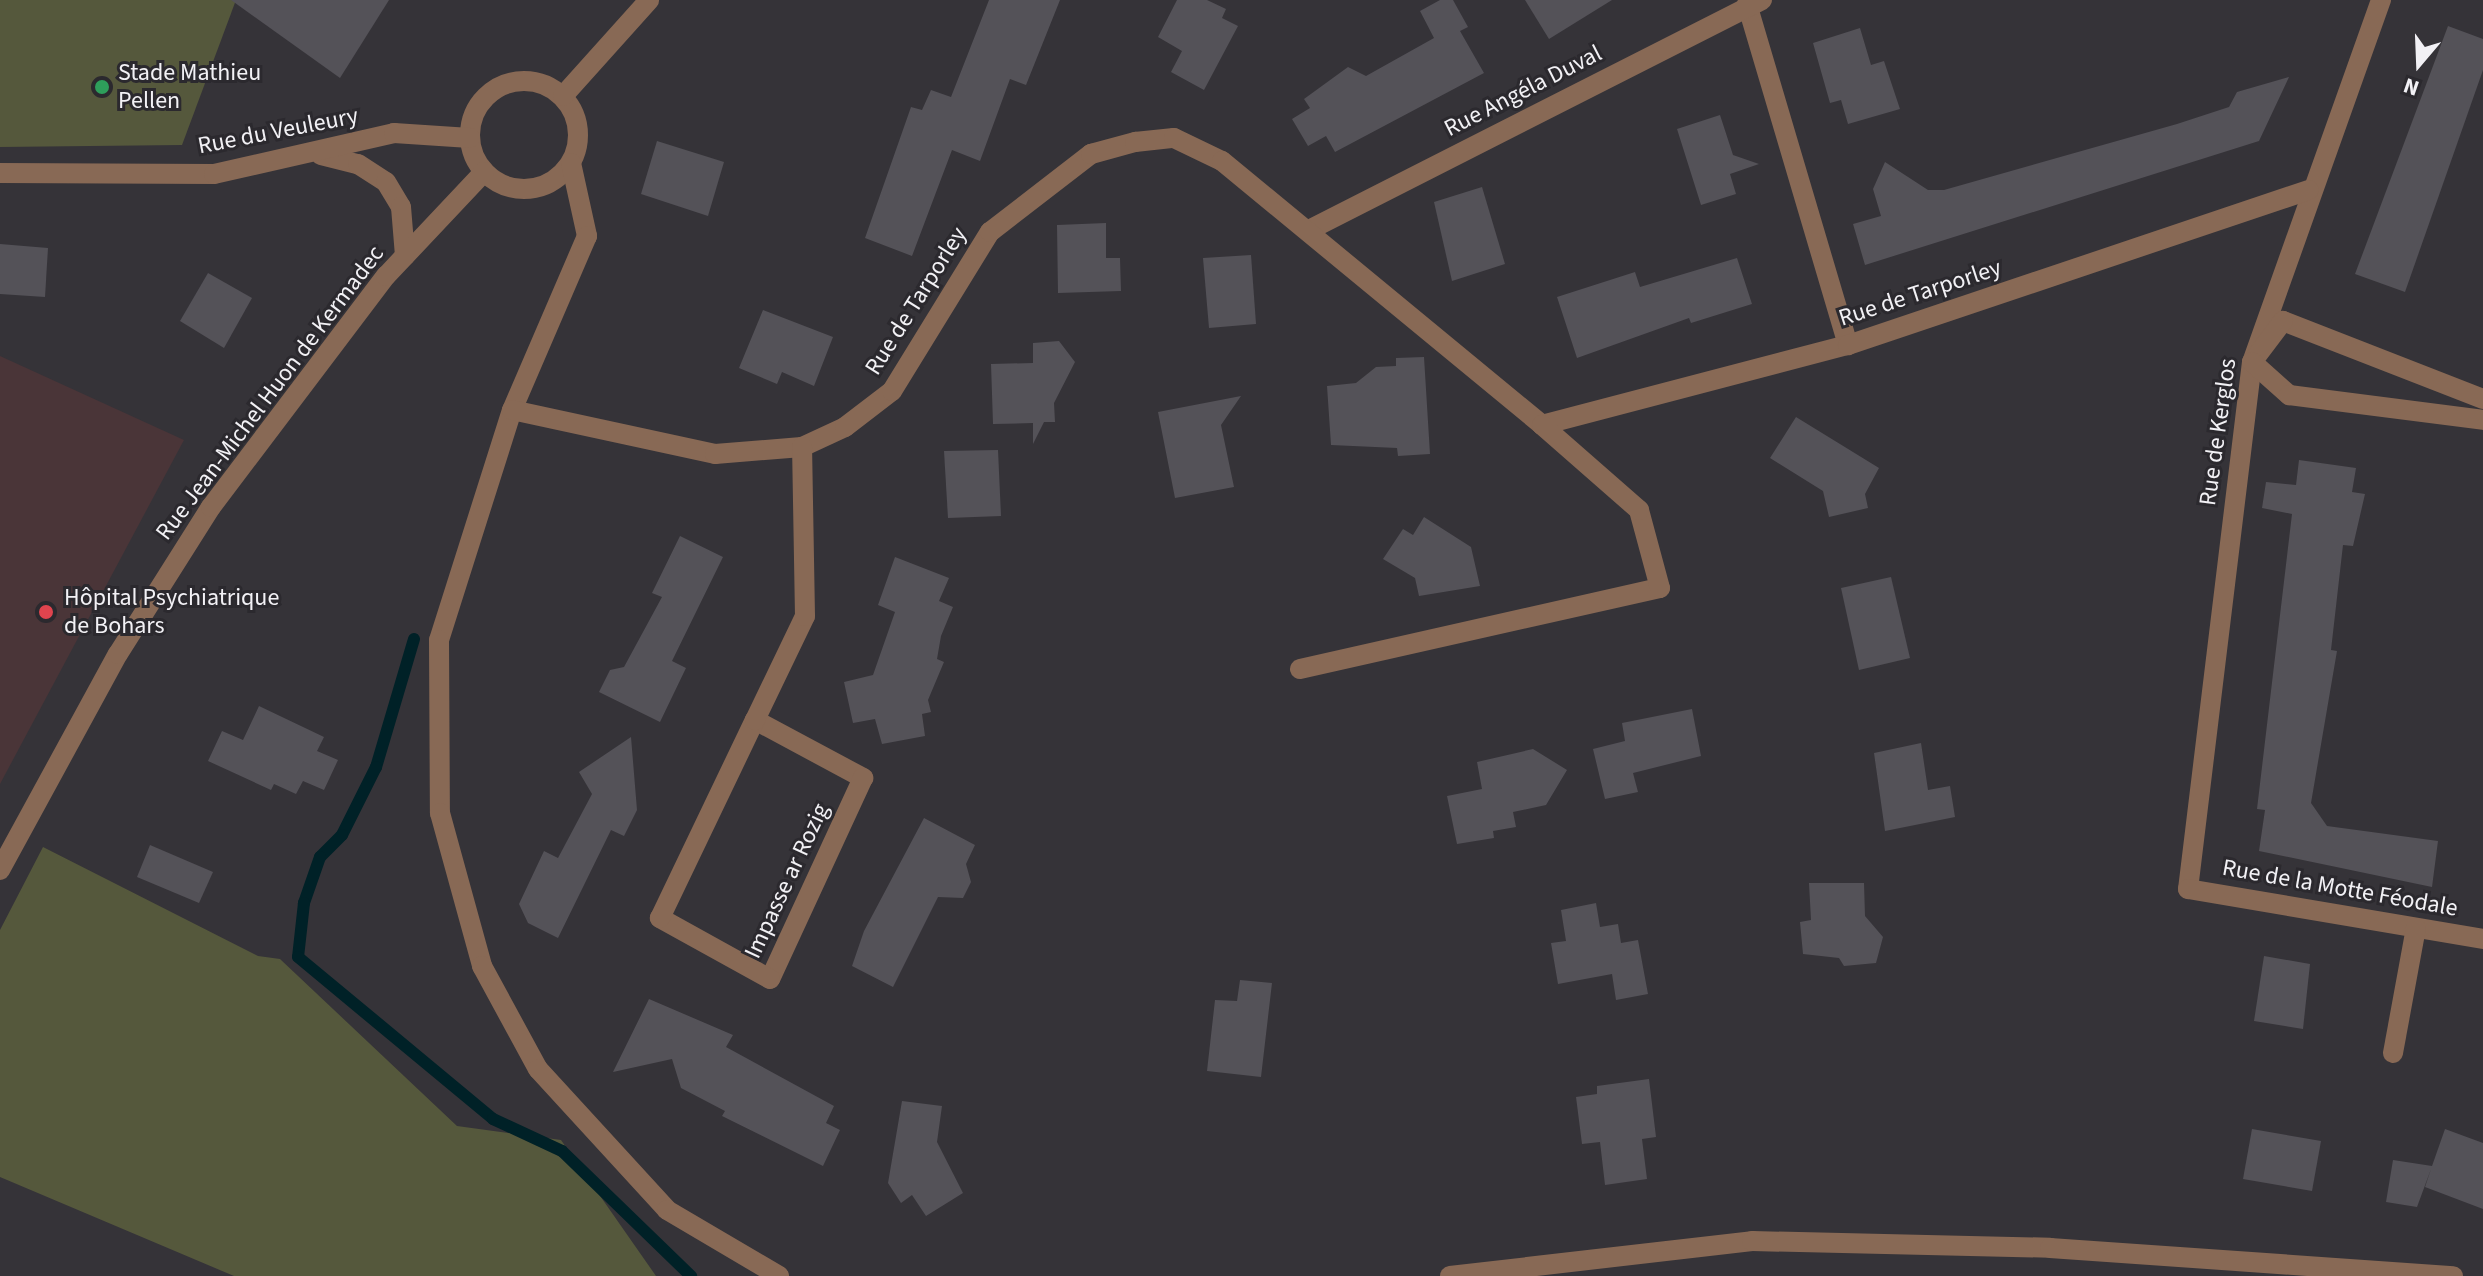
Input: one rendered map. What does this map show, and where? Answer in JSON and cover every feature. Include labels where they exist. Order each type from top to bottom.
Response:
[{"type":"street","points":[[563,96],[649,0]]},
{"type":"street","name":"Rue de Kerglos","points":[[2188,889],[2252,362],[2309,190],[2381,0]]},
{"type":"street","points":[[1754,2],[1848,345]]},
{"type":"street","name":"Rue Angéla Duval","points":[[1309,230],[1754,2]]},
{"type":"street","points":[[571,163],[546,185],[530,189],[513,188],[484,172],[470,138],[473,117],[501,85],[523,80],[563,96],[578,128],[571,163],[587,236],[512,410],[439,640],[440,813],[482,966],[538,1069],[667,1210],[779,1276]]},
{"type":"street","name":"Rue du Veuleury","points":[[0,173],[214,174],[317,154],[394,133],[470,138]]},
{"type":"street","name":"Rue de Tarporley","points":[[512,410],[715,454],[802,447],[845,427],[892,391],[990,232],[1091,154],[1174,138],[1222,161],[1309,230],[1639,510],[1660,588],[1300,669]]},
{"type":"street","points":[[317,154],[358,164],[386,182],[401,207],[405,256]]},
{"type":"street","name":"Rue Jean-Michel Huon de Kermadec","points":[[0,870],[118,654],[211,507],[405,256],[484,172]]},
{"type":"street","name":"Rue de Tarporley","points":[[1542,425],[1848,345],[2309,190]]},
{"type":"street","points":[[2483,399],[2283,321],[2252,362],[2289,395],[2483,420]]},
{"type":"street","name":"Impasse ar Rozig","points":[[755,720],[863,778],[770,979],[660,918],[755,720],[805,616],[802,447]]},
{"type":"street","name":"Rue de la Motte Féodale","points":[[2188,889],[2483,939]]},
{"type":"street","points":[[2393,1053],[2416,928]]},
{"type":"street","points":[[1450,1276],[1752,1241],[2050,1248],[2453,1276]]},
{"type":"shaded area","name":"Hôpital Psychiatrique de Bohars","points":[[0,356],[184,440],[0,784]]},
{"type":"green space","name":"Stade Mathieu Pellen","points":[[0,0],[236,0],[182,145],[0,147]]},
{"type":"green space","points":[[43,847],[258,956],[280,959],[457,1126],[561,1140],[656,1276],[234,1276],[0,1177],[0,930]]},
{"type":"building","points":[[231,0],[389,0],[340,78]]},
{"type":"building","points":[[989,0],[1060,0],[1026,85],[1010,79],[980,161],[952,150],[912,256],[865,238],[911,107],[922,110],[931,90],[951,97]]},
{"type":"building","points":[[1177,0],[1207,0],[1226,9],[1222,18],[1238,26],[1204,90],[1171,72],[1182,51],[1158,37]]},
{"type":"building","points":[[1440,0],[1453,0],[1468,27],[1460,31],[1484,73],[1335,152],[1326,136],[1308,146],[1292,119],[1310,108],[1304,99],[1348,67],[1366,76],[1434,38],[1420,11]]},
{"type":"building","points":[[1525,0],[1612,0],[1549,39]]},
{"type":"building","points":[[2448,26],[2483,39],[2483,70],[2405,292],[2355,274]]},
{"type":"building","points":[[1860,28],[1871,65],[1884,61],[1900,109],[1848,124],[1841,100],[1830,103],[1813,43]]},
{"type":"building","points":[[2289,77],[2259,141],[1865,265],[1853,224],[1881,216],[1873,189],[1885,162],[1928,190],[1944,190],[2229,107],[2237,92]]},
{"type":"building","points":[[1720,115],[1733,155],[1759,164],[1730,174],[1736,194],[1701,205],[1677,129]]},
{"type":"building","points":[[657,141],[724,162],[708,216],[641,194]]},
{"type":"building","points":[[1482,187],[1505,264],[1452,281],[1434,202]]},
{"type":"building","points":[[1106,223],[1106,258],[1120,258],[1121,291],[1058,293],[1057,225]]},
{"type":"building","points":[[0,244],[48,248],[45,297],[0,294]]},
{"type":"building","points":[[1251,255],[1256,324],[1209,328],[1203,258]]},
{"type":"building","points":[[1737,258],[1752,304],[1691,323],[1689,318],[1577,358],[1557,297],[1635,272],[1640,287]]},
{"type":"building","points":[[208,273],[252,298],[224,348],[180,321]]},
{"type":"building","points":[[763,310],[833,337],[814,386],[782,372],[777,384],[739,368]]},
{"type":"building","points":[[1059,341],[1075,362],[1054,403],[1055,422],[1044,422],[1033,444],[1033,423],[993,424],[991,364],[1033,363],[1033,343]]},
{"type":"building","points":[[1424,357],[1430,454],[1398,456],[1397,448],[1331,445],[1327,386],[1356,383],[1376,367],[1396,366],[1396,358]]},
{"type":"building","points":[[1241,396],[1221,425],[1234,487],[1175,498],[1158,412]]},
{"type":"building","points":[[1796,417],[1879,468],[1865,494],[1868,508],[1829,517],[1823,491],[1770,458]]},
{"type":"building","points":[[998,450],[1001,516],[948,518],[944,451]]},
{"type":"building","points":[[2299,460],[2356,468],[2352,492],[2365,494],[2353,546],[2343,545],[2331,650],[2337,651],[2311,803],[2327,826],[2438,841],[2432,887],[2259,851],[2265,810],[2257,809],[2292,514],[2262,508],[2266,482],[2296,485]]},
{"type":"building","points":[[1424,517],[1471,547],[1480,586],[1419,596],[1415,578],[1383,559],[1403,529],[1413,535]]},
{"type":"building","points":[[680,536],[723,557],[672,661],[686,668],[660,722],[599,692],[610,670],[624,667],[662,597],[652,593]]},
{"type":"building","points":[[895,557],[949,578],[939,601],[953,607],[941,636],[937,659],[944,662],[928,700],[931,712],[922,714],[925,736],[882,744],[875,719],[853,723],[844,682],[873,675],[895,612],[878,605]]},
{"type":"building","points":[[1891,577],[1910,658],[1859,670],[1841,588]]},
{"type":"building","points":[[259,706],[324,737],[317,751],[338,760],[324,790],[303,781],[296,794],[274,784],[271,790],[208,761],[222,731],[243,740]]},
{"type":"building","points":[[1692,709],[1701,756],[1633,773],[1638,792],[1605,799],[1593,749],[1625,741],[1622,723]]},
{"type":"building","points":[[631,737],[637,810],[624,836],[611,830],[558,938],[528,923],[519,904],[544,851],[558,858],[592,794],[579,772]]},
{"type":"building","points":[[1921,743],[1928,790],[1950,786],[1955,817],[1885,831],[1874,753]]},
{"type":"building","points":[[1533,749],[1567,770],[1546,805],[1513,812],[1516,827],[1493,831],[1494,838],[1457,844],[1447,796],[1482,789],[1477,762]]},
{"type":"building","points":[[924,818],[975,845],[966,864],[971,882],[963,898],[938,897],[893,987],[852,966],[864,931]]},
{"type":"building","points":[[150,845],[213,872],[199,903],[137,877]]},
{"type":"building","points":[[1809,883],[1864,883],[1865,916],[1883,937],[1876,963],[1844,966],[1839,958],[1803,954],[1800,922],[1811,920]]},
{"type":"building","points":[[1596,903],[1600,927],[1618,924],[1621,943],[1638,940],[1648,994],[1616,1000],[1612,974],[1558,984],[1551,943],[1566,941],[1561,910]]},
{"type":"building","points":[[2264,956],[2310,964],[2303,1029],[2254,1021]]},
{"type":"building","points":[[1240,980],[1272,983],[1261,1077],[1207,1071],[1215,1000],[1237,1001]]},
{"type":"building","points":[[649,999],[733,1035],[726,1047],[834,1106],[826,1123],[840,1130],[823,1166],[722,1116],[725,1111],[681,1088],[672,1059],[613,1072]]},
{"type":"building","points":[[1649,1079],[1656,1137],[1642,1139],[1647,1179],[1605,1185],[1600,1142],[1582,1144],[1576,1097],[1597,1094],[1597,1086]]},
{"type":"building","points":[[902,1101],[942,1106],[937,1142],[963,1193],[926,1216],[912,1195],[901,1203],[888,1183]]},
{"type":"building","points":[[2252,1129],[2321,1141],[2312,1191],[2243,1179]]},
{"type":"building","points":[[2445,1129],[2483,1143],[2483,1209],[2425,1187],[2431,1169],[2417,1207],[2386,1202],[2393,1160],[2432,1166]]},
{"type":"waterway","points":[[414,639],[376,767],[342,835],[320,857],[304,903],[298,957],[493,1119],[562,1151],[691,1276]]},
{"type":"place","name":"Stade Mathieu Pellen","points":[[102,87]]},
{"type":"place","name":"Hôpital Psychiatrique de Bohars","points":[[46,612]]}]
